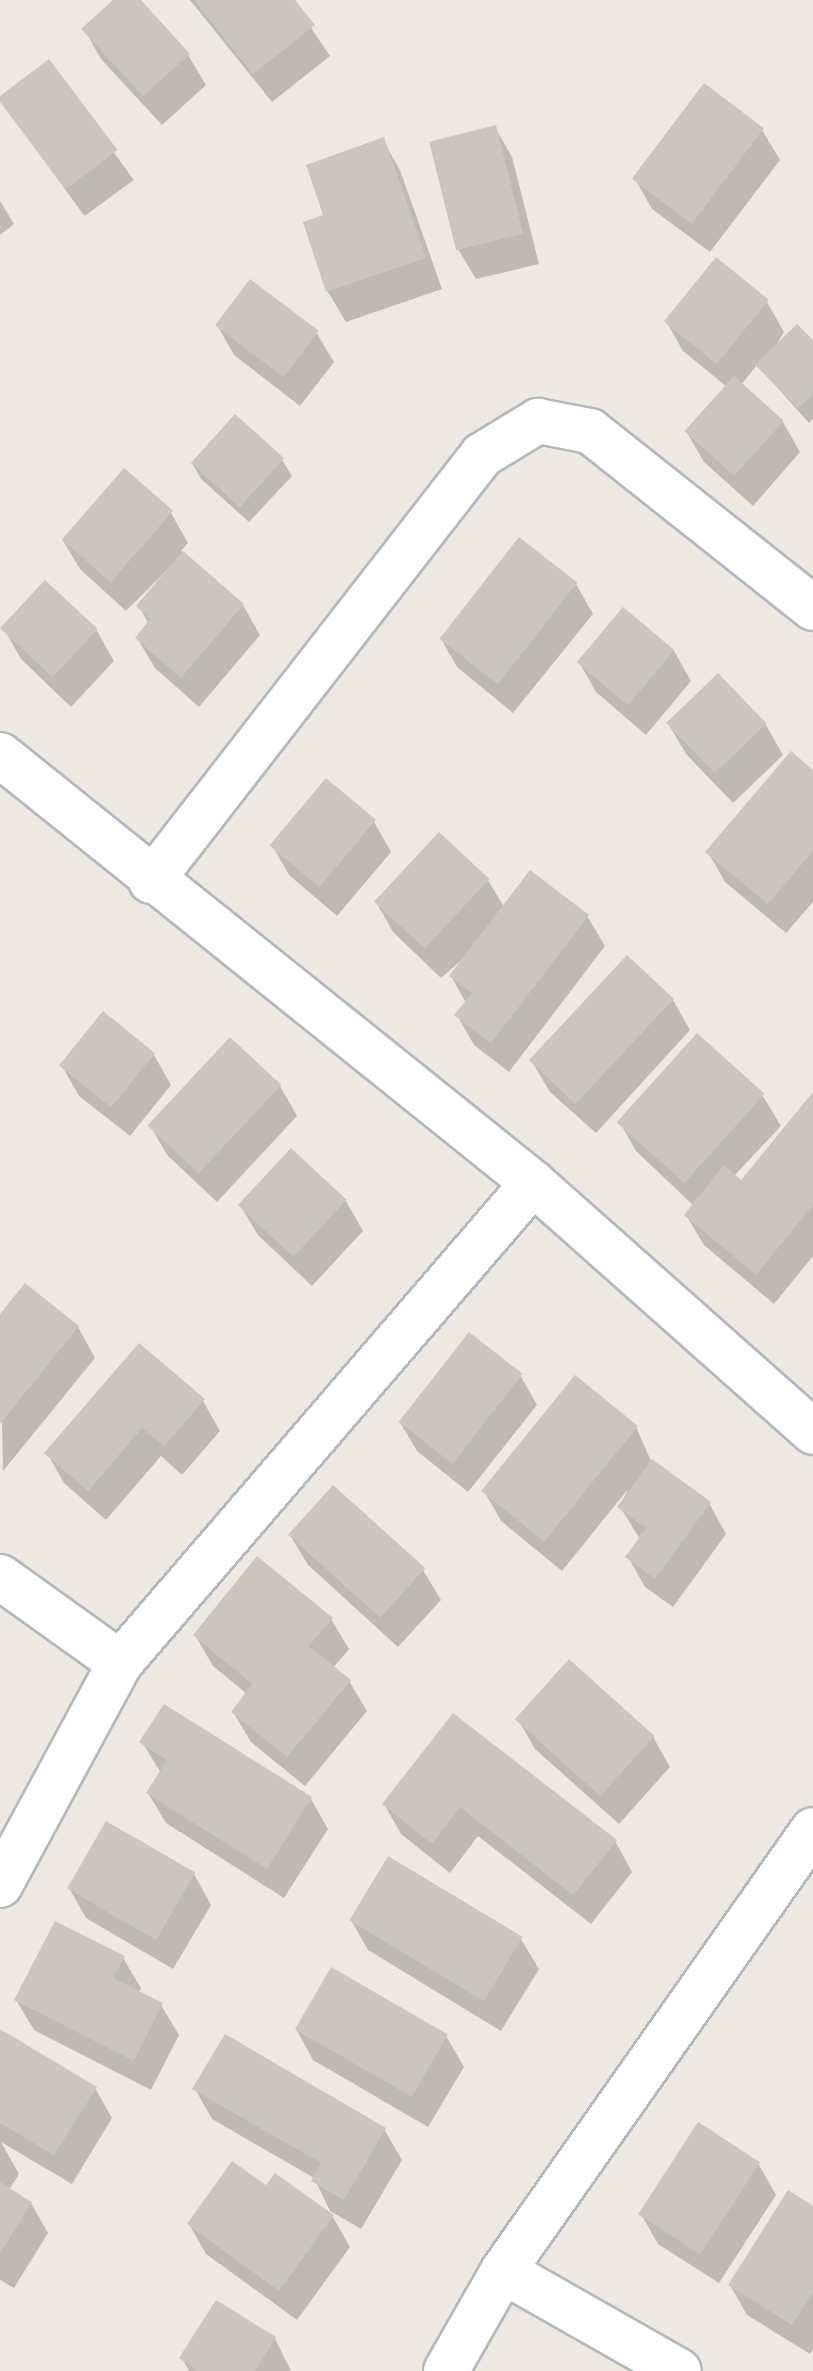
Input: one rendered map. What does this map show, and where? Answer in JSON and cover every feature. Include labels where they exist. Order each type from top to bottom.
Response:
[{"type":"street","points":[[151,881],[482,455],[538,421],[590,431],[813,608]]},
{"type":"street","points":[[0,755],[151,881],[533,1183],[813,1432]]},
{"type":"street","points":[[0,1885],[120,1663],[533,1183]]},
{"type":"street","points":[[0,1577],[120,1663]]},
{"type":"street","points":[[446,2371],[503,2271],[813,1830]]},
{"type":"street","points":[[503,2271],[679,2371]]},
{"type":"building","points":[[113,0],[141,0],[190,54],[143,96],[81,29]]},
{"type":"building","points":[[194,0],[295,0],[315,25],[253,74]]},
{"type":"building","points":[[49,59],[118,150],[66,189],[0,102],[0,96]]},
{"type":"building","points":[[704,83],[764,128],[692,224],[632,179]]},
{"type":"building","points":[[496,125],[523,234],[456,250],[429,142]]},
{"type":"building","points":[[384,137],[426,258],[326,292],[303,222],[323,215],[306,165]]},
{"type":"building","points":[[716,257],[769,300],[717,364],[664,322]]},
{"type":"building","points":[[250,279],[319,331],[284,377],[215,325]]},
{"type":"building","points":[[797,324],[813,340],[813,394],[798,408],[755,365]]},
{"type":"building","points":[[734,376],[784,421],[734,476],[684,431]]},
{"type":"building","points":[[235,414],[284,458],[240,507],[191,463]]},
{"type":"building","points":[[124,468],[173,511],[111,582],[62,540]]},
{"type":"building","points":[[519,537],[577,583],[498,684],[440,639]]},
{"type":"building","points":[[183,551],[244,604],[181,678],[135,638],[150,619],[136,606]]},
{"type":"building","points":[[45,580],[98,629],[53,677],[0,628]]},
{"type":"building","points":[[623,607],[674,650],[628,705],[577,662]]},
{"type":"building","points":[[718,673],[767,723],[715,773],[666,723]]},
{"type":"building","points":[[791,751],[813,770],[813,851],[768,904],[705,852]]},
{"type":"building","points":[[326,778],[376,820],[319,887],[269,845]]},
{"type":"building","points":[[439,832],[489,879],[425,949],[374,901]]},
{"type":"building","points":[[530,870],[589,915],[491,1043],[454,1015],[472,993],[449,976]]},
{"type":"building","points":[[627,955],[674,999],[576,1104],[529,1060]]},
{"type":"building","points":[[103,1011],[155,1053],[111,1108],[59,1065]]},
{"type":"building","points":[[697,1033],[765,1094],[684,1183],[617,1122]]},
{"type":"building","points":[[230,1037],[281,1085],[199,1173],[147,1125]]},
{"type":"building","points":[[813,1092],[813,1205],[756,1275],[684,1215],[724,1165],[741,1180]]},
{"type":"building","points":[[291,1148],[347,1200],[293,1257],[238,1205]]},
{"type":"building","points":[[25,1283],[79,1326],[0,1424],[0,1314]]},
{"type":"building","points":[[469,1332],[523,1374],[452,1464],[399,1422]]},
{"type":"building","points":[[139,1343],[205,1399],[164,1446],[142,1428],[88,1491],[44,1453]]},
{"type":"building","points":[[575,1375],[638,1426],[544,1542],[481,1491]]},
{"type":"building","points":[[652,1459],[711,1502],[655,1579],[625,1557],[646,1528],[617,1507]]},
{"type":"building","points":[[333,1485],[425,1568],[380,1618],[288,1535]]},
{"type":"building","points":[[257,1556],[333,1618],[309,1646],[351,1680],[287,1757],[231,1712],[252,1684],[193,1635]]},
{"type":"building","points":[[569,1659],[654,1736],[600,1796],[515,1719]]},
{"type":"building","points":[[164,1704],[312,1797],[267,1869],[146,1793],[167,1760],[139,1742]]},
{"type":"building","points":[[453,1713],[617,1840],[573,1895],[460,1807],[432,1844],[382,1804]]},
{"type":"building","points":[[106,1821],[195,1872],[156,1940],[67,1889]]},
{"type":"building","points":[[388,1856],[523,1937],[484,2001],[349,1920]]},
{"type":"building","points":[[55,1921],[125,1956],[113,1978],[163,2003],[134,2061],[14,2000]]},
{"type":"building","points":[[331,1967],[448,2034],[412,2097],[295,2029]]},
{"type":"building","points":[[0,2029],[97,2087],[54,2155],[0,2123]]},
{"type":"building","points":[[225,2034],[386,2128],[344,2200],[311,2181],[321,2163],[192,2089]]},
{"type":"building","points":[[698,2122],[760,2162],[700,2255],[638,2214]]},
{"type":"building","points":[[232,2161],[266,2185],[275,2173],[334,2215],[279,2291],[187,2224]]},
{"type":"building","points":[[0,2182],[32,2202],[0,2253]]},
{"type":"building","points":[[788,2190],[813,2206],[813,2292],[792,2325],[728,2285]]},
{"type":"building","points":[[216,2300],[276,2337],[255,2371],[199,2371],[179,2358]]}]
